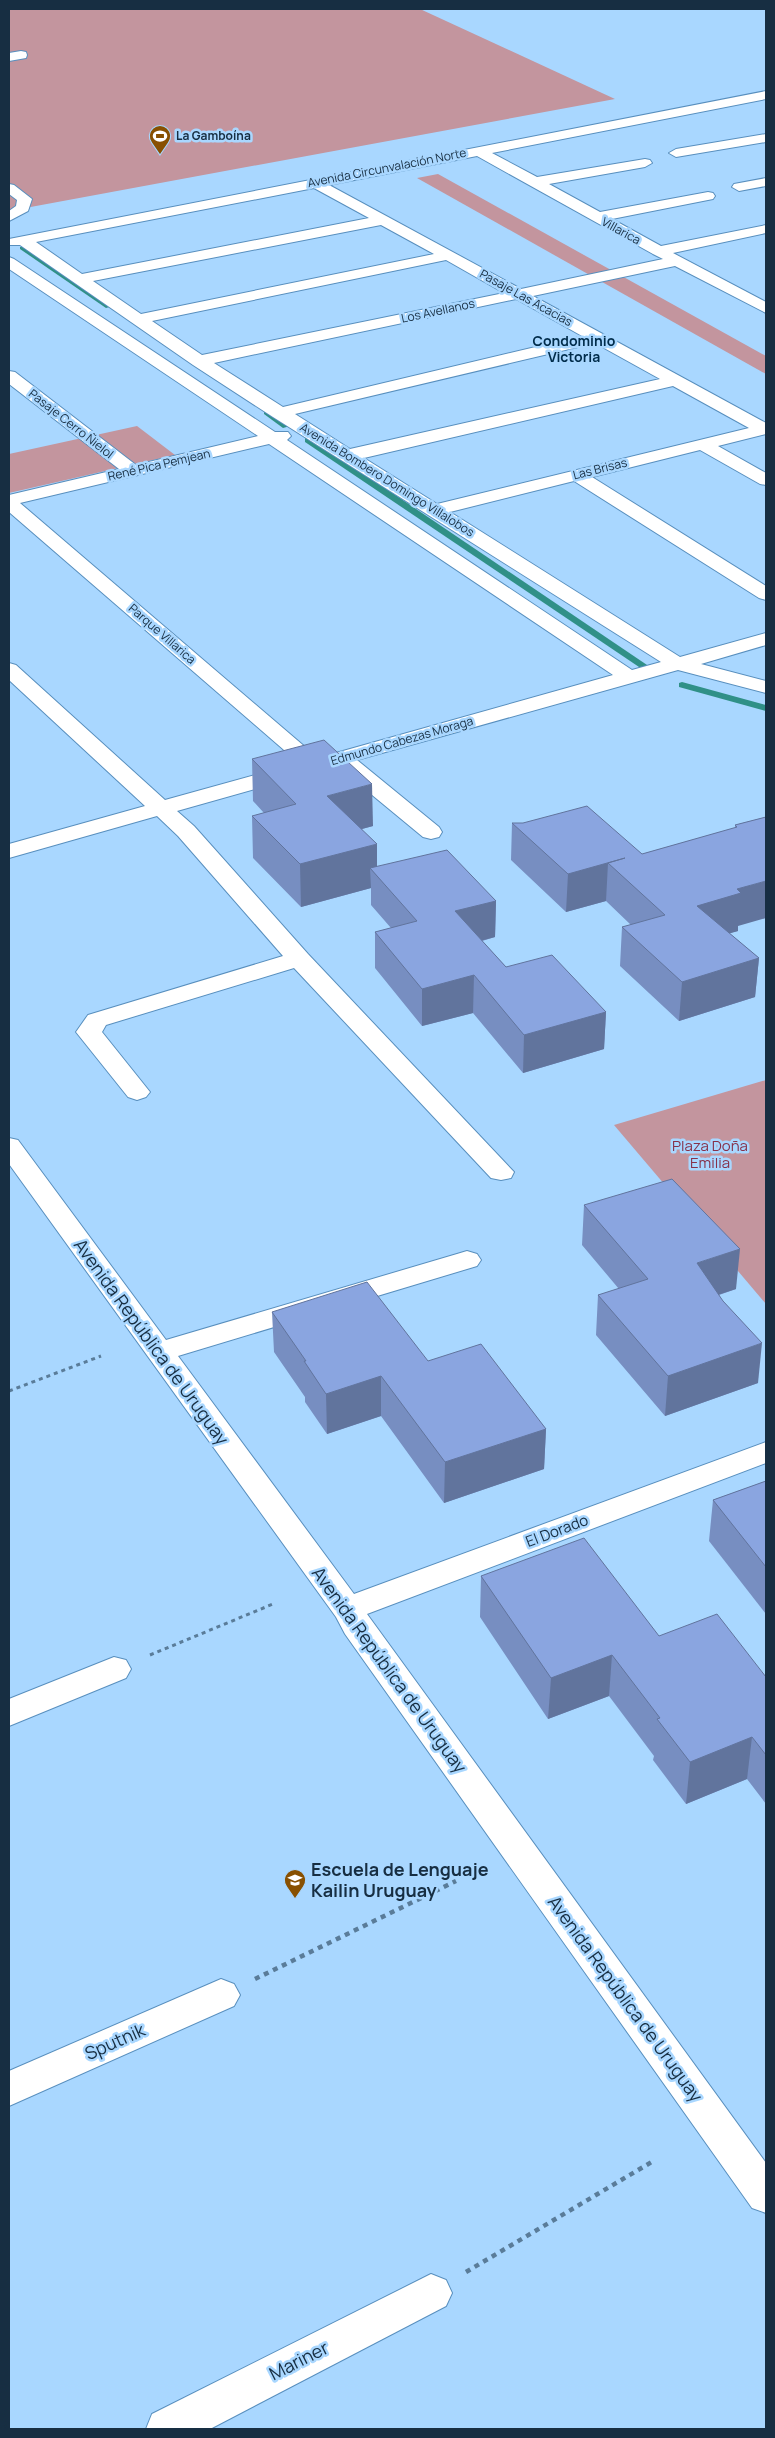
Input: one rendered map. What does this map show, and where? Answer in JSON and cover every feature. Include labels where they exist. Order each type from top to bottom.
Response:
[{"type":"street","name":"Avenida Circunvalación Norte","points":[[16,241],[766,95]]},
{"type":"street","points":[[752,98],[766,105]]},
{"type":"street","points":[[696,108],[721,120]]},
{"type":"street","points":[[737,128],[763,138]]},
{"type":"street","points":[[676,153],[763,138]]},
{"type":"street","name":"Villarica","points":[[476,150],[597,218],[766,308]]},
{"type":"street","points":[[535,182],[644,163]]},
{"type":"street","name":"Pasaje Las Acacias","points":[[314,182],[765,429]]},
{"type":"street","points":[[739,187],[766,182]]},
{"type":"street","points":[[9,188],[25,199],[23,208],[9,217]]},
{"type":"street","points":[[597,218],[708,196]]},
{"type":"street","points":[[78,279],[384,220]]},
{"type":"street","points":[[658,251],[766,229]]},
{"type":"street","name":"Avenida Bombero Domingo Villalobos","points":[[16,241],[78,279],[199,361],[678,664],[766,687]]},
{"type":"street","points":[[139,319],[450,255]]},
{"type":"street","name":"Los Avellanos","points":[[199,361],[677,261]]},
{"type":"street","name":"Avenida Bombero Domingo Villalobos","points":[[9,262],[629,677]]},
{"type":"street","points":[[734,291],[758,286]]},
{"type":"street","points":[[279,412],[598,337]]},
{"type":"street","name":"Pasaje Cerro Ñielol","points":[[9,376],[133,471]]},
{"type":"street","points":[[347,454],[377,450],[675,380]]},
{"type":"street","name":"Las Brisas","points":[[434,510],[765,429]]},
{"type":"street","name":"René Pica Pemjean","points":[[9,502],[309,430]]},
{"type":"street","points":[[702,444],[766,480]]},
{"type":"street","points":[[576,475],[766,594]]},
{"type":"street","name":"Parque Villarica","points":[[9,502],[314,765]]},
{"type":"street","name":"Edmundo Cabezas Moraga","points":[[10,849],[766,640]]},
{"type":"street","points":[[9,669],[186,832],[299,959],[501,1172]]},
{"type":"street","points":[[341,758],[431,832]]},
{"type":"street","points":[[137,1092],[89,1032],[97,1020],[299,959]]},
{"type":"street","name":"Avenida República de Uruguay","points":[[9,1146],[347,1610],[766,2196]]},
{"type":"street","points":[[158,1352],[467,1260]]},
{"type":"street","name":"El Dorado","points":[[347,1610],[766,1452]]},
{"type":"street","points":[[9,1713],[114,1669]]},
{"type":"street","name":"Sputnik","points":[[9,2089],[221,1995]]},
{"type":"street","name":"Mariner","points":[[166,2429],[431,2293]]},
{"type":"path","points":[[9,1391],[101,1356]]},
{"type":"path","points":[[114,1669],[274,1604]]},
{"type":"path","points":[[221,1995],[456,1881]]},
{"type":"path","points":[[431,2293],[655,2160]]},
{"type":"green space","name":"La Gamboína","points":[[9,9],[420,9],[615,99],[9,211]]},
{"type":"green space","points":[[438,174],[766,356],[766,374],[417,178]]},
{"type":"green space","points":[[137,426],[175,455],[9,493],[9,454]]},
{"type":"green space","name":"Plaza Doña Emilia","points":[[766,1080],[766,1304],[614,1125]]},
{"type":"building","points":[[324,740],[372,784],[327,796],[377,844],[300,864],[252,816],[296,804],[252,759]]},
{"type":"building","points":[[587,806],[642,854],[766,817],[766,881],[737,889],[741,893],[697,906],[759,958],[682,982],[622,927],[665,915],[608,863],[625,858],[568,874],[512,823],[523,823]]},
{"type":"building","points":[[447,850],[496,901],[455,911],[506,967],[552,955],[606,1012],[524,1035],[474,975],[422,989],[375,932],[417,921],[370,868]]},
{"type":"building","points":[[672,1179],[740,1249],[697,1263],[723,1301],[762,1343],[668,1376],[598,1295],[648,1279],[584,1205]]},
{"type":"building","points":[[367,1282],[428,1361],[481,1344],[546,1429],[445,1462],[381,1376],[326,1394],[272,1312]]},
{"type":"building","points":[[766,1481],[766,1567],[713,1500]]},
{"type":"building","points":[[584,1538],[659,1636],[717,1614],[766,1677],[766,1755],[752,1737],[690,1762],[657,1719],[660,1718],[612,1655],[551,1678],[481,1576]]},
{"type":"waterway","points":[[22,248],[109,306]]},
{"type":"waterway","points":[[267,412],[286,426]]},
{"type":"waterway","points":[[308,440],[645,667]]},
{"type":"waterway","points":[[682,685],[766,708]]},
{"type":"place","name":"La Gamboína","points":[[160,155]]},
{"type":"place","name":"Escuela de Lenguaje Kailin Uruguay","points":[[295,1899]]},
{"type":"district","name":"Condominio Victoria","points":[[574,350]]}]
